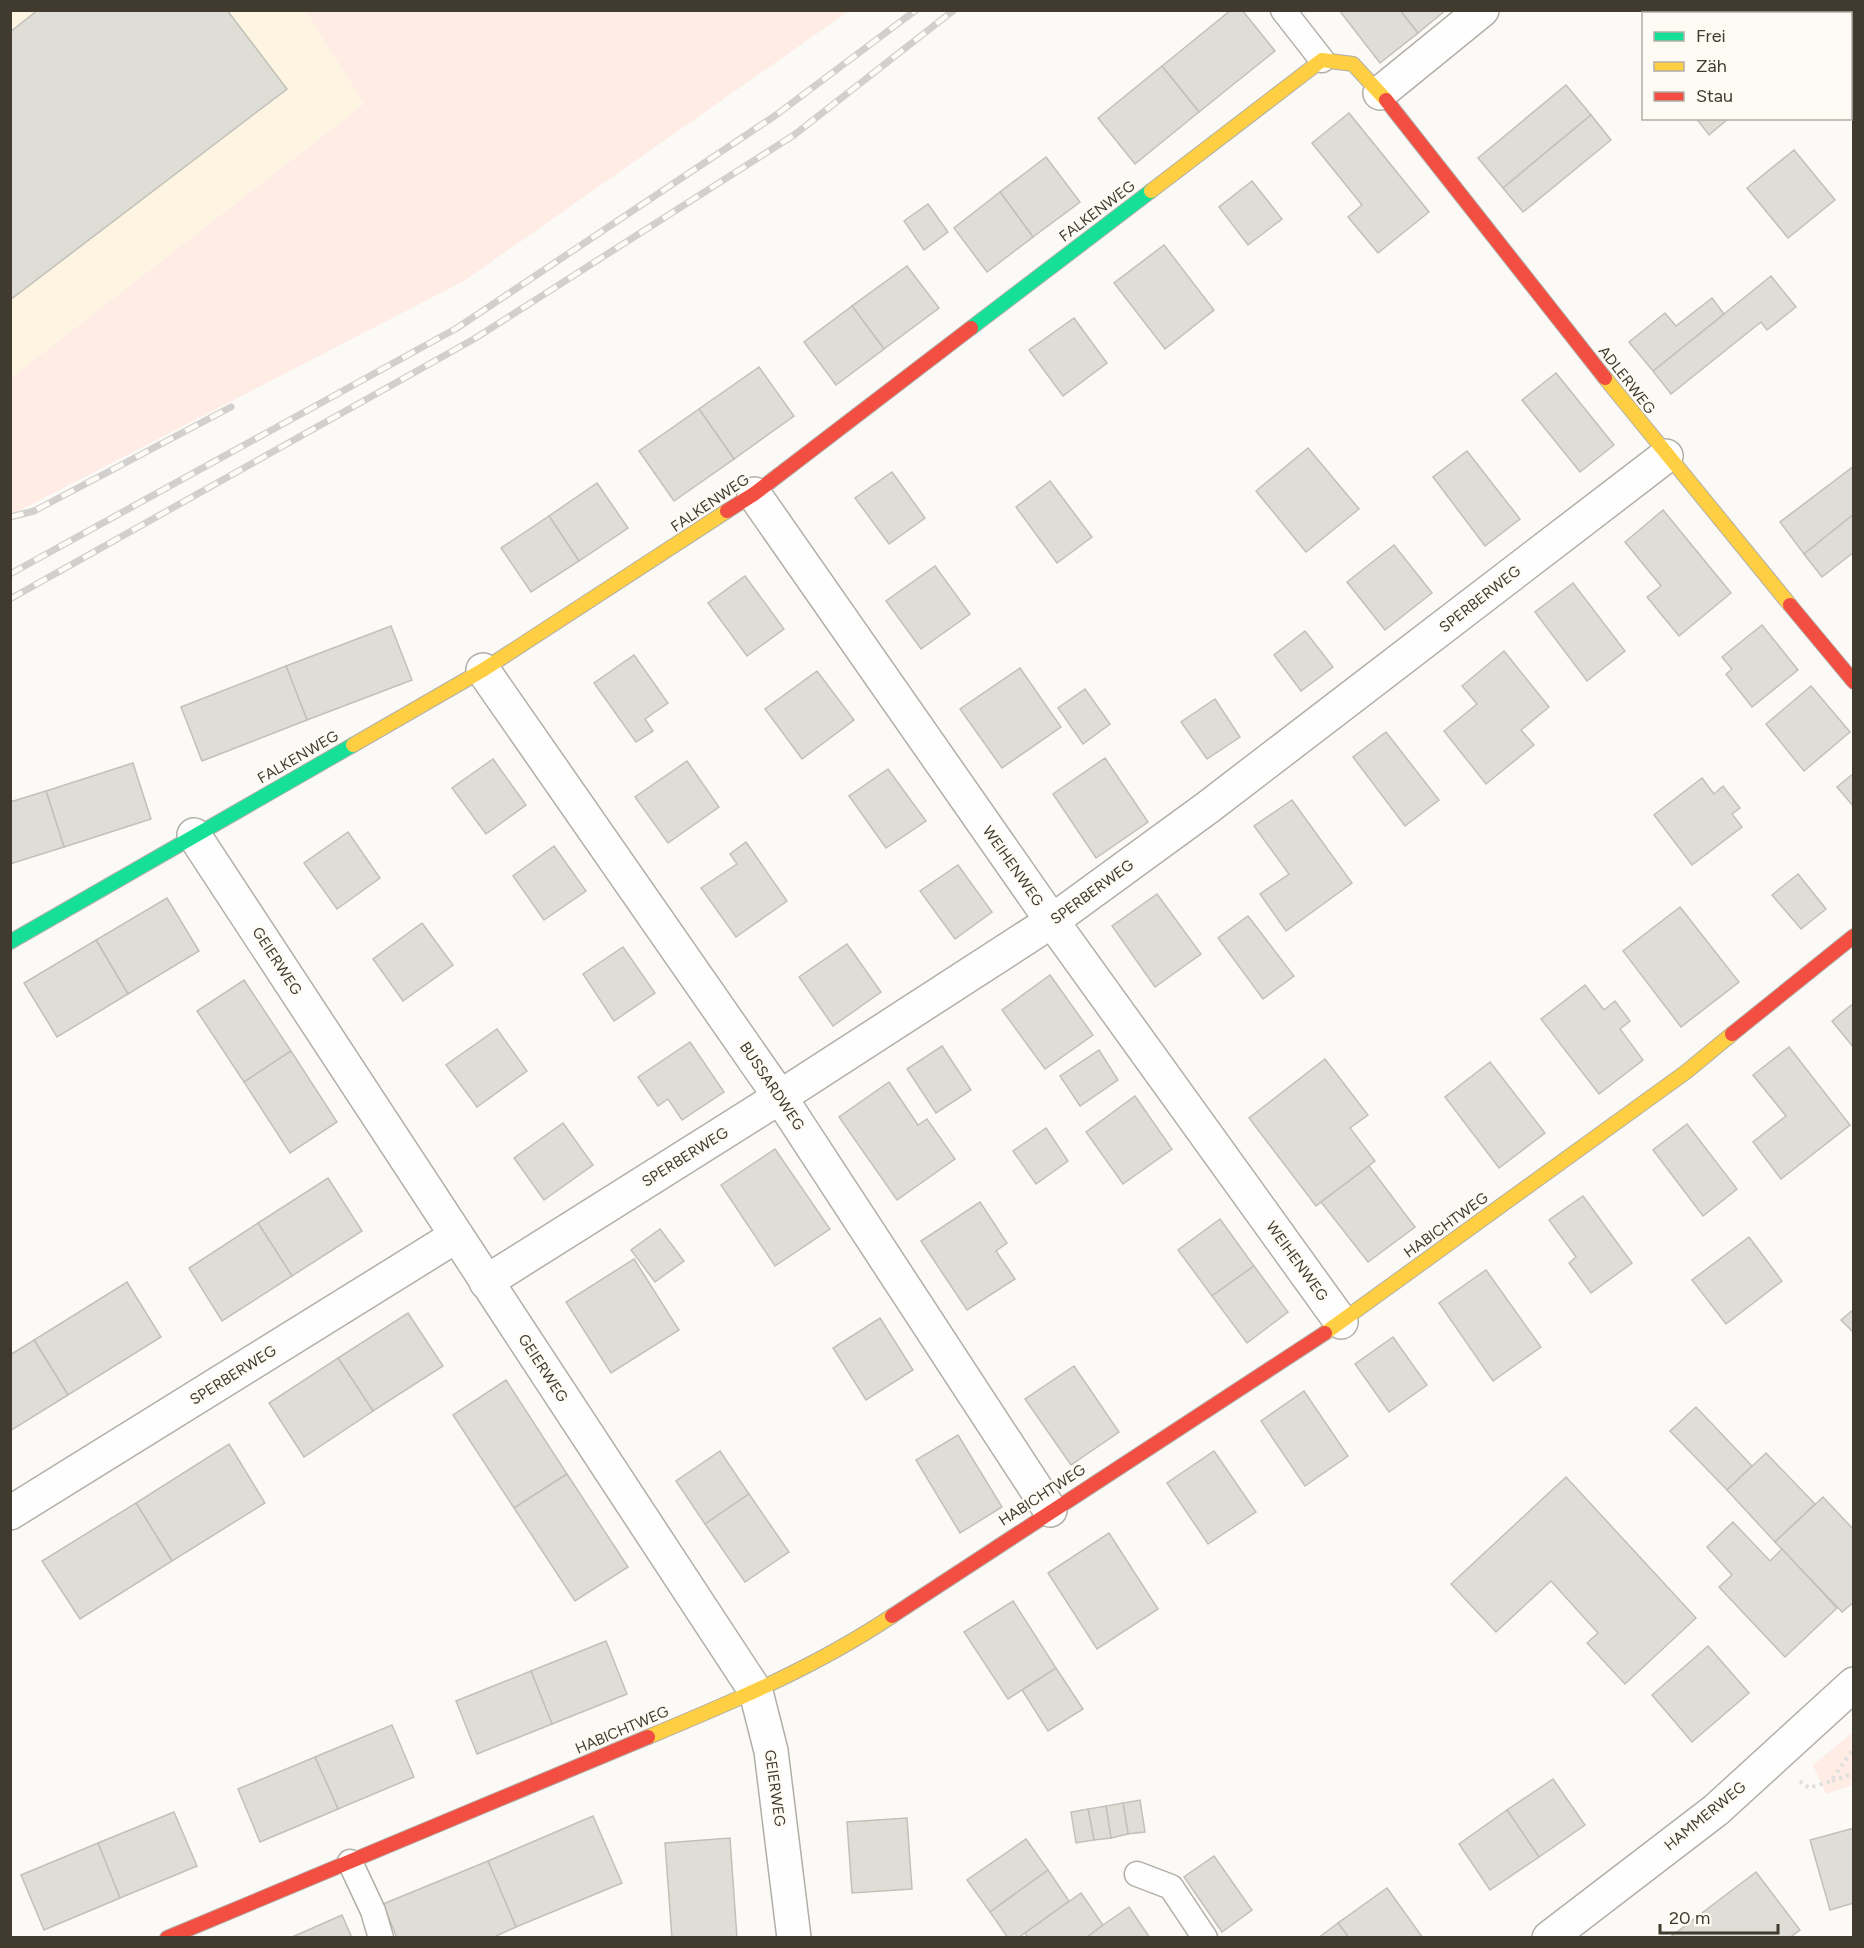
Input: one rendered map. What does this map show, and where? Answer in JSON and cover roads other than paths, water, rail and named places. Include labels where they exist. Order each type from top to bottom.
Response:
[{"type":"street","points":[[1322,60],[1353,64],[1380,93],[1482,10]]},
{"type":"street","name":"FALKENWEG","points":[[10,942],[483,670],[754,494],[1322,60]]},
{"type":"street","name":"ADLERWEG","points":[[1380,93],[1666,456],[1854,682]]},
{"type":"street","name":"SPERBERWEG","points":[[486,1282],[780,1097],[1052,921],[1207,808],[1666,456]]},
{"type":"street","name":"WEIHENWEG","points":[[754,494],[1052,921],[1341,1322]]},
{"type":"street","name":"BUSSARDWEG","points":[[483,670],[780,1097],[1050,1510]]},
{"type":"street","name":"GEIERWEG","points":[[194,836],[756,1692],[771,1751],[794,1938]]},
{"type":"street","name":"HABICHTWEG","points":[[167,1938],[756,1692],[862,1636],[1050,1510],[1341,1322],[1686,1072],[1854,936]]},
{"type":"street","name":"SPERBERWEG","points":[[10,1513],[456,1236]]},
{"type":"street","name":"HAMMERWEG","points":[[1549,1938],[1716,1810],[1854,1684]]},
{"type":"lane","points":[[1283,10],[1322,60]]},
{"type":"lane","points":[[350,1862],[373,1911],[381,1938]]},
{"type":"lane","points":[[1137,1874],[1171,1887],[1205,1938]]},
{"type":"railway","points":[[10,574],[457,328],[776,115],[916,10]]},
{"type":"railway","points":[[10,599],[474,339],[794,135],[954,10]]},
{"type":"railway","points":[[10,517],[34,511],[231,407]]}]
